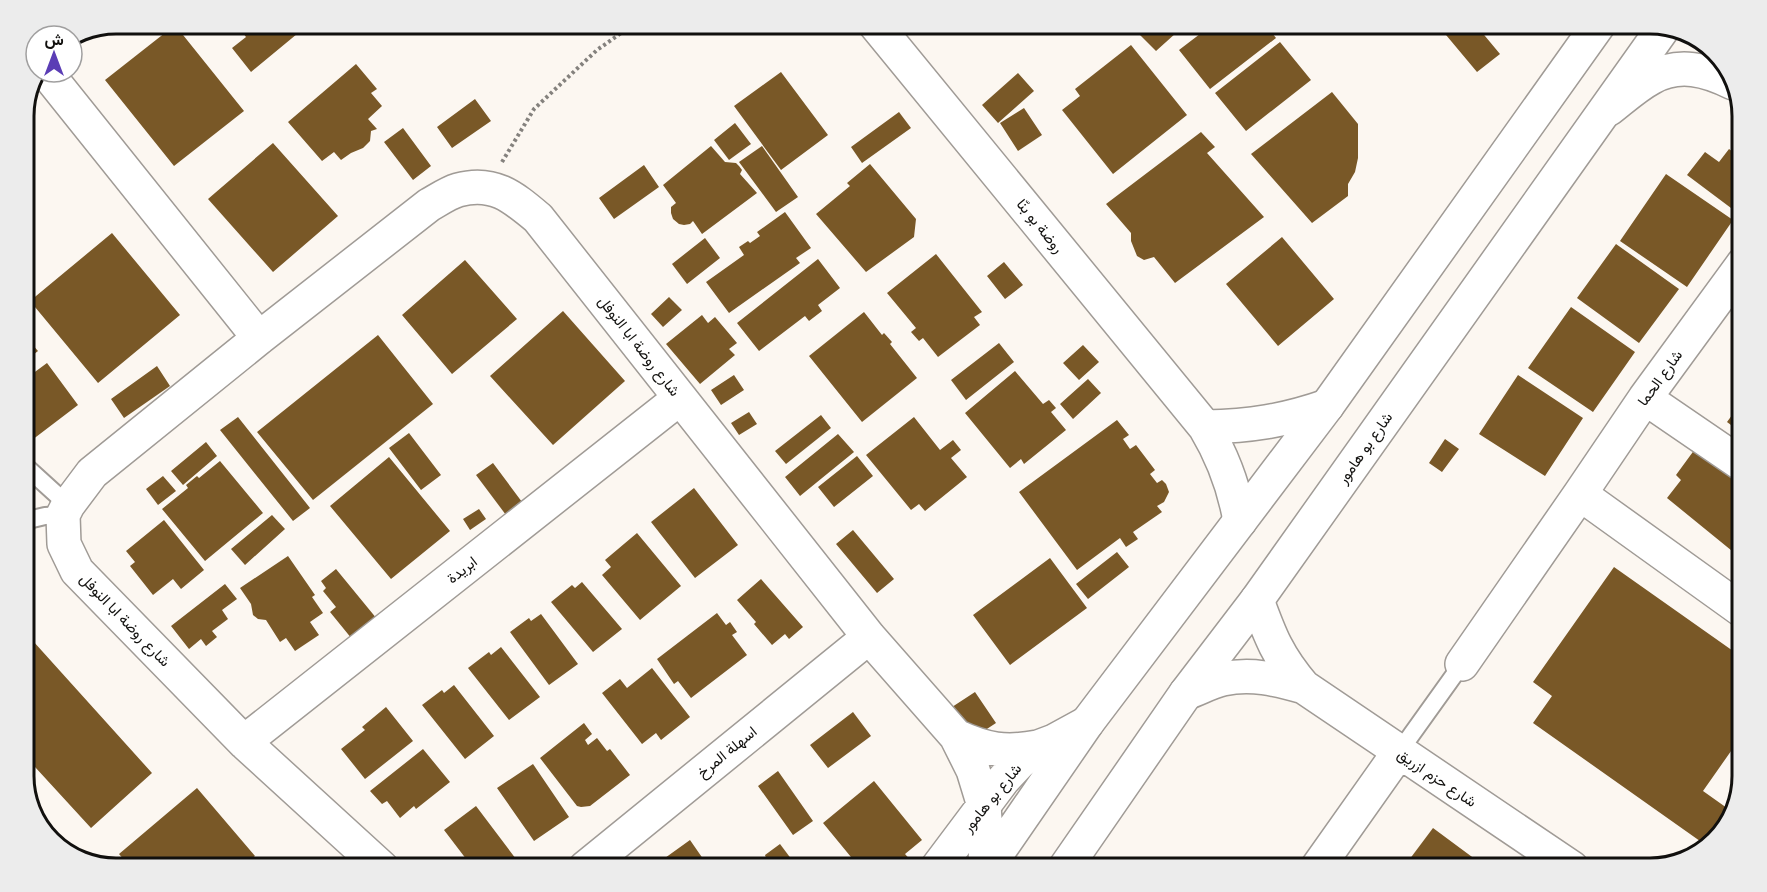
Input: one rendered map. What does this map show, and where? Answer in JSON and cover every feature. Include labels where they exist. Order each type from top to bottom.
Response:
[{"type":"street","name":"روضة بو بنّا","points":[[884,35],[1205,427],[1228,472],[1236,496],[1240,521]]},
{"type":"street","name":"شارع بو هامور","points":[[993,858],[1087,723],[1327,406],[1591,35]]},
{"type":"street","name":"شارع بو هامور","points":[[1072,858],[1186,693],[1257,600],[1658,35]]},
{"type":"street","points":[[1602,114],[1652,77],[1676,70],[1695,69],[1723,78]]},
{"type":"street","points":[[56,84],[259,338]]},
{"type":"street","points":[[66,510],[92,473],[429,205],[458,190],[488,186]]},
{"type":"street","name":"شارع روضة ابا النوفل","points":[[488,186],[514,198],[538,218],[869,637],[956,736],[973,770],[984,806],[986,858]]},
{"type":"street","name":"شارع الحما","points":[[1462,664],[1646,398],[1732,279]]},
{"type":"street","name":"ابريدة","points":[[244,742],[680,398]]},
{"type":"street","points":[[1646,398],[1732,457]]},
{"type":"street","points":[[1205,427],[1267,423],[1327,406]]},
{"type":"street","points":[[1580,494],[1732,602]]},
{"type":"street","name":"شارع روضة ابا النوفل","points":[[66,510],[64,544],[77,571],[244,742],[371,858]]},
{"type":"street","name":"شارع حزم ازريق","points":[[1257,600],[1276,649],[1288,669],[1304,687],[1557,858]]},
{"type":"street","name":"اسهلة المرخ","points":[[597,858],[869,637]]},
{"type":"street","name":"شارع حزم ازريق","points":[[1186,693],[1221,680],[1249,676],[1277,679],[1304,687]]},
{"type":"street","name":"شارع بو هامور","points":[[945,858],[1003,780],[1019,763],[1038,747],[1087,723]]},
{"type":"street","name":"شارع روضة ابا النوفل","points":[[956,736],[975,745],[995,750],[1017,751],[1038,747]]},
{"type":"street","points":[[1324,858],[1399,752]]},
{"type":"lane","points":[[35,477],[66,510],[35,519]]},
{"type":"lane","points":[[1399,752],[1462,664]]},
{"type":"path","points":[[488,186],[534,109],[597,50],[618,35]]},
{"type":"building","points":[[162,35],[183,35],[244,111],[174,166],[105,80]]},
{"type":"building","points":[[244,35],[296,35],[251,72],[232,48],[246,37]]},
{"type":"building","points":[[1140,35],[1174,35],[1156,51]]},
{"type":"building","points":[[1199,35],[1274,35],[1276,38],[1210,89],[1179,50]]},
{"type":"building","points":[[1446,35],[1484,35],[1500,54],[1477,72]]},
{"type":"building","points":[[1280,42],[1311,80],[1246,131],[1215,93]]},
{"type":"building","points":[[1131,45],[1187,115],[1113,174],[1062,110],[1080,96],[1075,89]]},
{"type":"building","points":[[356,64],[377,89],[371,93],[382,106],[368,119],[377,129],[371,131],[370,141],[363,148],[341,160],[334,152],[322,161],[288,122]]},
{"type":"building","points":[[781,72],[828,135],[781,170],[734,106]]},
{"type":"building","points":[[1018,73],[1034,91],[998,123],[982,105]]},
{"type":"building","points":[[1332,92],[1358,124],[1358,158],[1355,172],[1348,184],[1348,196],[1312,223],[1251,154]]},
{"type":"building","points":[[475,99],[491,121],[452,148],[437,127]]},
{"type":"building","points":[[1024,108],[1042,135],[1018,151],[1000,123]]},
{"type":"building","points":[[899,112],[911,128],[862,163],[851,147]]},
{"type":"building","points":[[735,123],[751,144],[729,160],[714,140]]},
{"type":"building","points":[[403,128],[431,166],[413,180],[384,142]]},
{"type":"building","points":[[1201,132],[1215,147],[1207,153],[1264,217],[1175,283],[1154,257],[1144,260],[1137,256],[1131,241],[1131,233],[1106,204]]},
{"type":"building","points":[[273,143],[338,216],[273,272],[208,199]]},
{"type":"building","points":[[711,146],[725,162],[736,163],[739,166],[742,170],[740,174],[757,193],[702,234],[693,221],[684,225],[673,219],[671,207],[676,203],[663,185]]},
{"type":"building","points":[[762,146],[798,197],[776,212],[739,162]]},
{"type":"building","points":[[1729,149],[1732,151],[1732,209],[1687,175],[1705,152],[1719,162]]},
{"type":"building","points":[[870,164],[916,219],[914,237],[866,272],[816,214],[850,186],[847,183]]},
{"type":"building","points":[[644,165],[659,187],[614,219],[599,198]]},
{"type":"building","points":[[1666,174],[1732,219],[1687,287],[1620,241]]},
{"type":"building","points":[[785,212],[811,248],[796,258],[800,263],[729,313],[706,282],[744,255],[739,247],[760,236],[757,232]]},
{"type":"building","points":[[112,233],[180,315],[98,383],[35,307],[35,297]]},
{"type":"building","points":[[1282,237],[1334,299],[1278,346],[1226,284]]},
{"type":"building","points":[[705,238],[720,258],[687,284],[672,264]]},
{"type":"building","points":[[1616,244],[1679,289],[1639,343],[1577,298]]},
{"type":"building","points":[[936,254],[982,312],[974,317],[980,325],[938,357],[923,338],[919,341],[911,332],[916,328],[887,293]]},
{"type":"building","points":[[818,259],[840,288],[818,305],[822,311],[809,321],[805,316],[759,351],[737,323]]},
{"type":"building","points":[[465,260],[517,319],[452,374],[402,315]]},
{"type":"building","points":[[1004,262],[1023,285],[1005,299],[987,276]]},
{"type":"building","points":[[669,297],[682,310],[663,327],[651,314]]},
{"type":"building","points":[[1571,307],[1635,352],[1593,412],[1528,368]]},
{"type":"building","points":[[563,311],[625,381],[553,445],[490,376]]},
{"type":"building","points":[[864,312],[882,335],[884,333],[892,342],[890,344],[917,378],[862,422],[809,356]]},
{"type":"building","points":[[702,315],[708,323],[715,317],[737,343],[729,349],[735,355],[700,384],[666,344]]},
{"type":"building","points":[[378,335],[433,404],[313,500],[257,432]]},
{"type":"building","points":[[999,343],[1014,362],[966,400],[951,380]]},
{"type":"building","points":[[1083,345],[1099,362],[1079,380],[1063,363]]},
{"type":"building","points":[[47,363],[78,405],[35,438],[35,372]]},
{"type":"building","points":[[157,366],[170,386],[124,418],[111,399]]},
{"type":"building","points":[[1015,371],[1043,404],[1049,400],[1056,408],[1051,412],[1066,430],[1024,464],[1021,459],[1010,468],[965,413]]},
{"type":"building","points":[[734,375],[744,390],[721,405],[711,390]]},
{"type":"building","points":[[1518,375],[1583,418],[1545,476],[1479,434]]},
{"type":"building","points":[[1088,379],[1101,393],[1073,419],[1060,404]]},
{"type":"building","points":[[749,412],[757,424],[739,435],[731,423]]},
{"type":"building","points":[[821,415],[831,428],[786,464],[775,451]]},
{"type":"building","points":[[1732,415],[1732,426],[1727,422]]},
{"type":"building","points":[[238,417],[310,508],[293,521],[220,430]]},
{"type":"building","points":[[914,417],[940,450],[953,440],[961,450],[951,458],[967,477],[925,511],[919,504],[911,510],[866,455]]},
{"type":"building","points":[[1117,420],[1129,435],[1123,439],[1130,449],[1136,445],[1155,470],[1150,474],[1157,483],[1162,480],[1169,492],[1164,502],[1157,506],[1162,512],[1133,532],[1138,539],[1126,547],[1120,538],[1077,570],[1019,492]]},
{"type":"building","points":[[409,433],[441,475],[421,490],[389,448]]},
{"type":"building","points":[[838,434],[854,452],[800,496],[785,477]]},
{"type":"building","points":[[1445,439],[1459,449],[1442,472],[1429,463]]},
{"type":"building","points":[[206,442],[217,456],[183,485],[171,471]]},
{"type":"building","points":[[1695,449],[1732,475],[1732,551],[1667,498],[1681,480],[1676,475]]},
{"type":"building","points":[[857,456],[873,476],[834,507],[818,487]]},
{"type":"building","points":[[389,457],[450,531],[391,579],[330,506]]},
{"type":"building","points":[[220,461],[263,513],[205,561],[162,509],[188,488],[186,485]]},
{"type":"building","points":[[493,463],[522,502],[506,515],[476,475]]},
{"type":"building","points":[[163,476],[176,491],[158,505],[146,489]]},
{"type":"building","points":[[694,488],[738,545],[695,578],[651,522]]},
{"type":"building","points":[[479,509],[486,519],[470,530],[463,519]]},
{"type":"building","points":[[272,515],[285,529],[245,565],[231,549]]},
{"type":"building","points":[[164,520],[204,570],[181,589],[173,579],[153,595],[130,566],[135,562],[126,551]]},
{"type":"building","points":[[853,530],[894,579],[877,593],[836,544]]},
{"type":"building","points":[[637,533],[681,586],[640,620],[602,575],[611,567],[605,560]]},
{"type":"building","points":[[1117,552],[1129,567],[1088,599],[1076,584]]},
{"type":"building","points":[[288,556],[315,595],[312,597],[323,613],[310,622],[319,635],[295,651],[286,638],[280,642],[266,620],[258,619],[253,615],[251,604],[240,588]]},
{"type":"building","points":[[1050,558],[1087,608],[1010,665],[973,615]]},
{"type":"building","points":[[1614,567],[1732,650],[1732,750],[1703,791],[1726,807],[1719,821],[1700,841],[1533,723],[1552,696],[1533,682]]},
{"type":"building","points":[[336,569],[377,619],[352,639],[330,612],[336,607],[323,591],[326,588],[321,581]]},
{"type":"building","points":[[761,579],[803,627],[789,639],[785,634],[772,645],[737,600]]},
{"type":"building","points":[[582,582],[622,629],[593,652],[551,602],[572,585],[575,588]]},
{"type":"building","points":[[225,584],[237,599],[222,610],[228,619],[212,631],[217,637],[206,646],[201,639],[189,649],[171,626]]},
{"type":"building","points":[[717,613],[726,625],[730,622],[737,632],[732,635],[747,655],[691,698],[678,681],[674,684],[657,659]]},
{"type":"building","points":[[541,614],[578,664],[549,685],[510,632],[529,618],[531,621]]},
{"type":"building","points":[[35,643],[152,773],[91,828],[35,767]]},
{"type":"building","points":[[501,647],[540,697],[509,720],[468,668],[489,652],[491,655]]},
{"type":"building","points":[[652,668],[690,717],[661,740],[656,733],[642,744],[602,693],[620,679],[627,688]]},
{"type":"building","points":[[454,685],[494,736],[465,759],[422,705],[442,690],[444,693]]},
{"type":"building","points":[[975,692],[996,723],[970,740],[949,709]]},
{"type":"building","points":[[386,707],[413,741],[365,779],[341,749],[365,730],[362,727]]},
{"type":"building","points":[[853,712],[871,736],[828,768],[810,745]]},
{"type":"building","points":[[584,723],[592,734],[585,740],[588,745],[597,738],[607,751],[610,749],[630,775],[590,806],[581,807],[577,806],[540,758]]},
{"type":"building","points":[[423,749],[450,782],[416,809],[414,806],[400,818],[387,801],[382,804],[370,791]]},
{"type":"building","points":[[533,764],[569,817],[534,841],[497,788]]},
{"type":"building","points":[[778,771],[813,821],[793,835],[758,786]]},
{"type":"building","points":[[874,781],[922,840],[905,854],[909,858],[852,858],[823,823]]},
{"type":"building","points":[[197,788],[255,856],[253,858],[122,858],[119,854]]},
{"type":"building","points":[[476,806],[515,858],[465,858],[444,830]]},
{"type":"building","points":[[1433,828],[1474,858],[1410,858]]},
{"type":"building","points":[[690,840],[702,858],[665,858]]},
{"type":"building","points":[[780,844],[790,858],[766,858],[765,855]]}]
